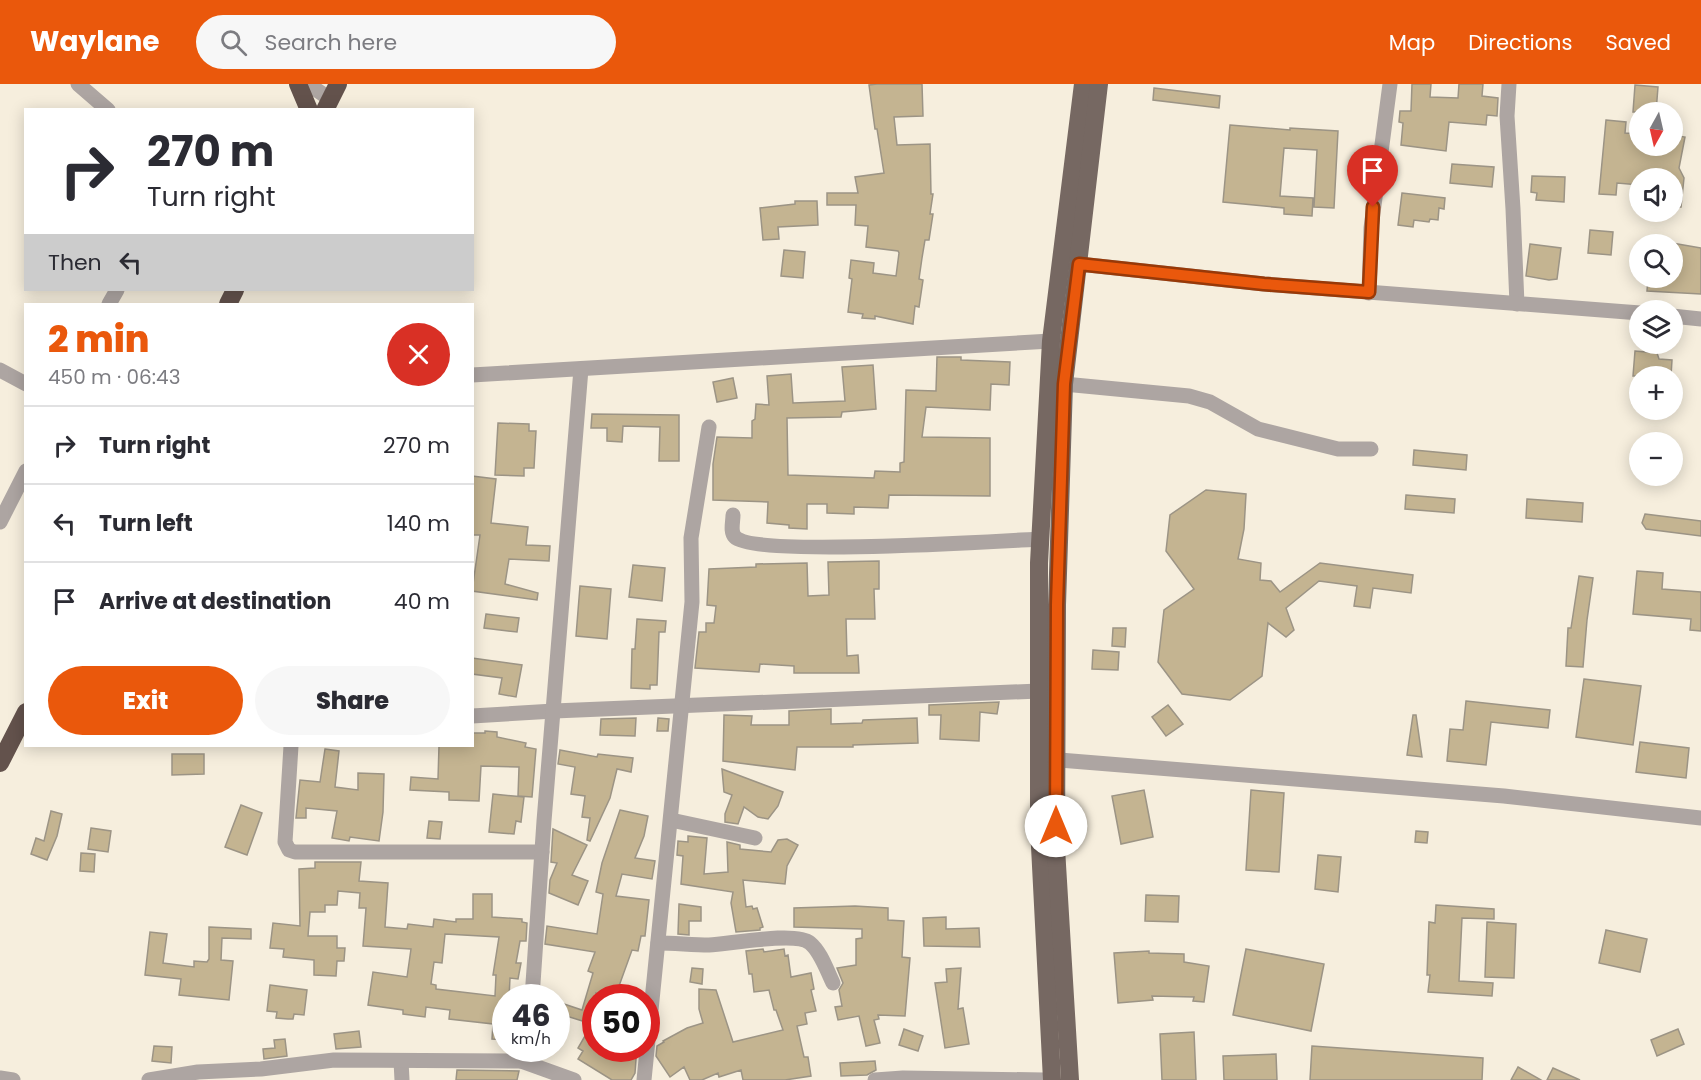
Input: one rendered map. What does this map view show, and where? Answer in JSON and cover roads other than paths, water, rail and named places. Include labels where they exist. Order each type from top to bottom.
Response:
[{"type":"highway","points":[[298,84],[308,108]]},
{"type":"highway","points":[[0,763],[20,733]]},
{"type":"main road","points":[[1070,1080],[1056,848],[1039,691],[1041,539],[1083,84]]},
{"type":"main road","points":[[1052,1080],[1039,839],[1048,759],[1057,605],[1064,384],[1059,342],[1079,264],[1099,84]]},
{"type":"street","points":[[78,84],[106,108]]},
{"type":"street","points":[[308,84],[331,97]]},
{"type":"street","points":[[1369,292],[1371,228],[1390,84]]},
{"type":"street","points":[[1509,84],[1507,116],[1516,304]]},
{"type":"street","points":[[1079,264],[1264,284],[1629,312]]},
{"type":"street","points":[[1683,317],[1701,319]]},
{"type":"street","points":[[474,375],[1059,342]]},
{"type":"street","points":[[533,984],[581,369]]},
{"type":"street","points":[[0,370],[24,383]]},
{"type":"street","points":[[1064,384],[1189,396],[1210,402],[1258,429],[1338,449],[1371,449]]},
{"type":"street","points":[[644,1080],[692,602],[691,538],[709,427]]},
{"type":"street","points":[[0,522],[24,475]]},
{"type":"street","points":[[733,515],[732,532],[736,538],[747,543],[781,546],[880,546],[1041,539]]},
{"type":"street","points":[[474,716],[1039,691]]},
{"type":"street","points":[[291,747],[285,842],[289,850],[295,852],[542,852]]},
{"type":"street","points":[[1048,759],[1504,796],[1701,818]]},
{"type":"street","points":[[671,820],[755,838]]},
{"type":"street","points":[[658,943],[707,945],[780,938],[803,939],[811,943],[833,983]]},
{"type":"street","points":[[149,1080],[198,1072],[261,1069],[333,1060],[401,1061],[492,1057]]},
{"type":"street","points":[[401,1061],[402,1080]]},
{"type":"street","points":[[537,1062],[574,1080]]},
{"type":"street","points":[[0,1078],[13,1080]]},
{"type":"street","points":[[875,1080],[1044,1080]]}]
